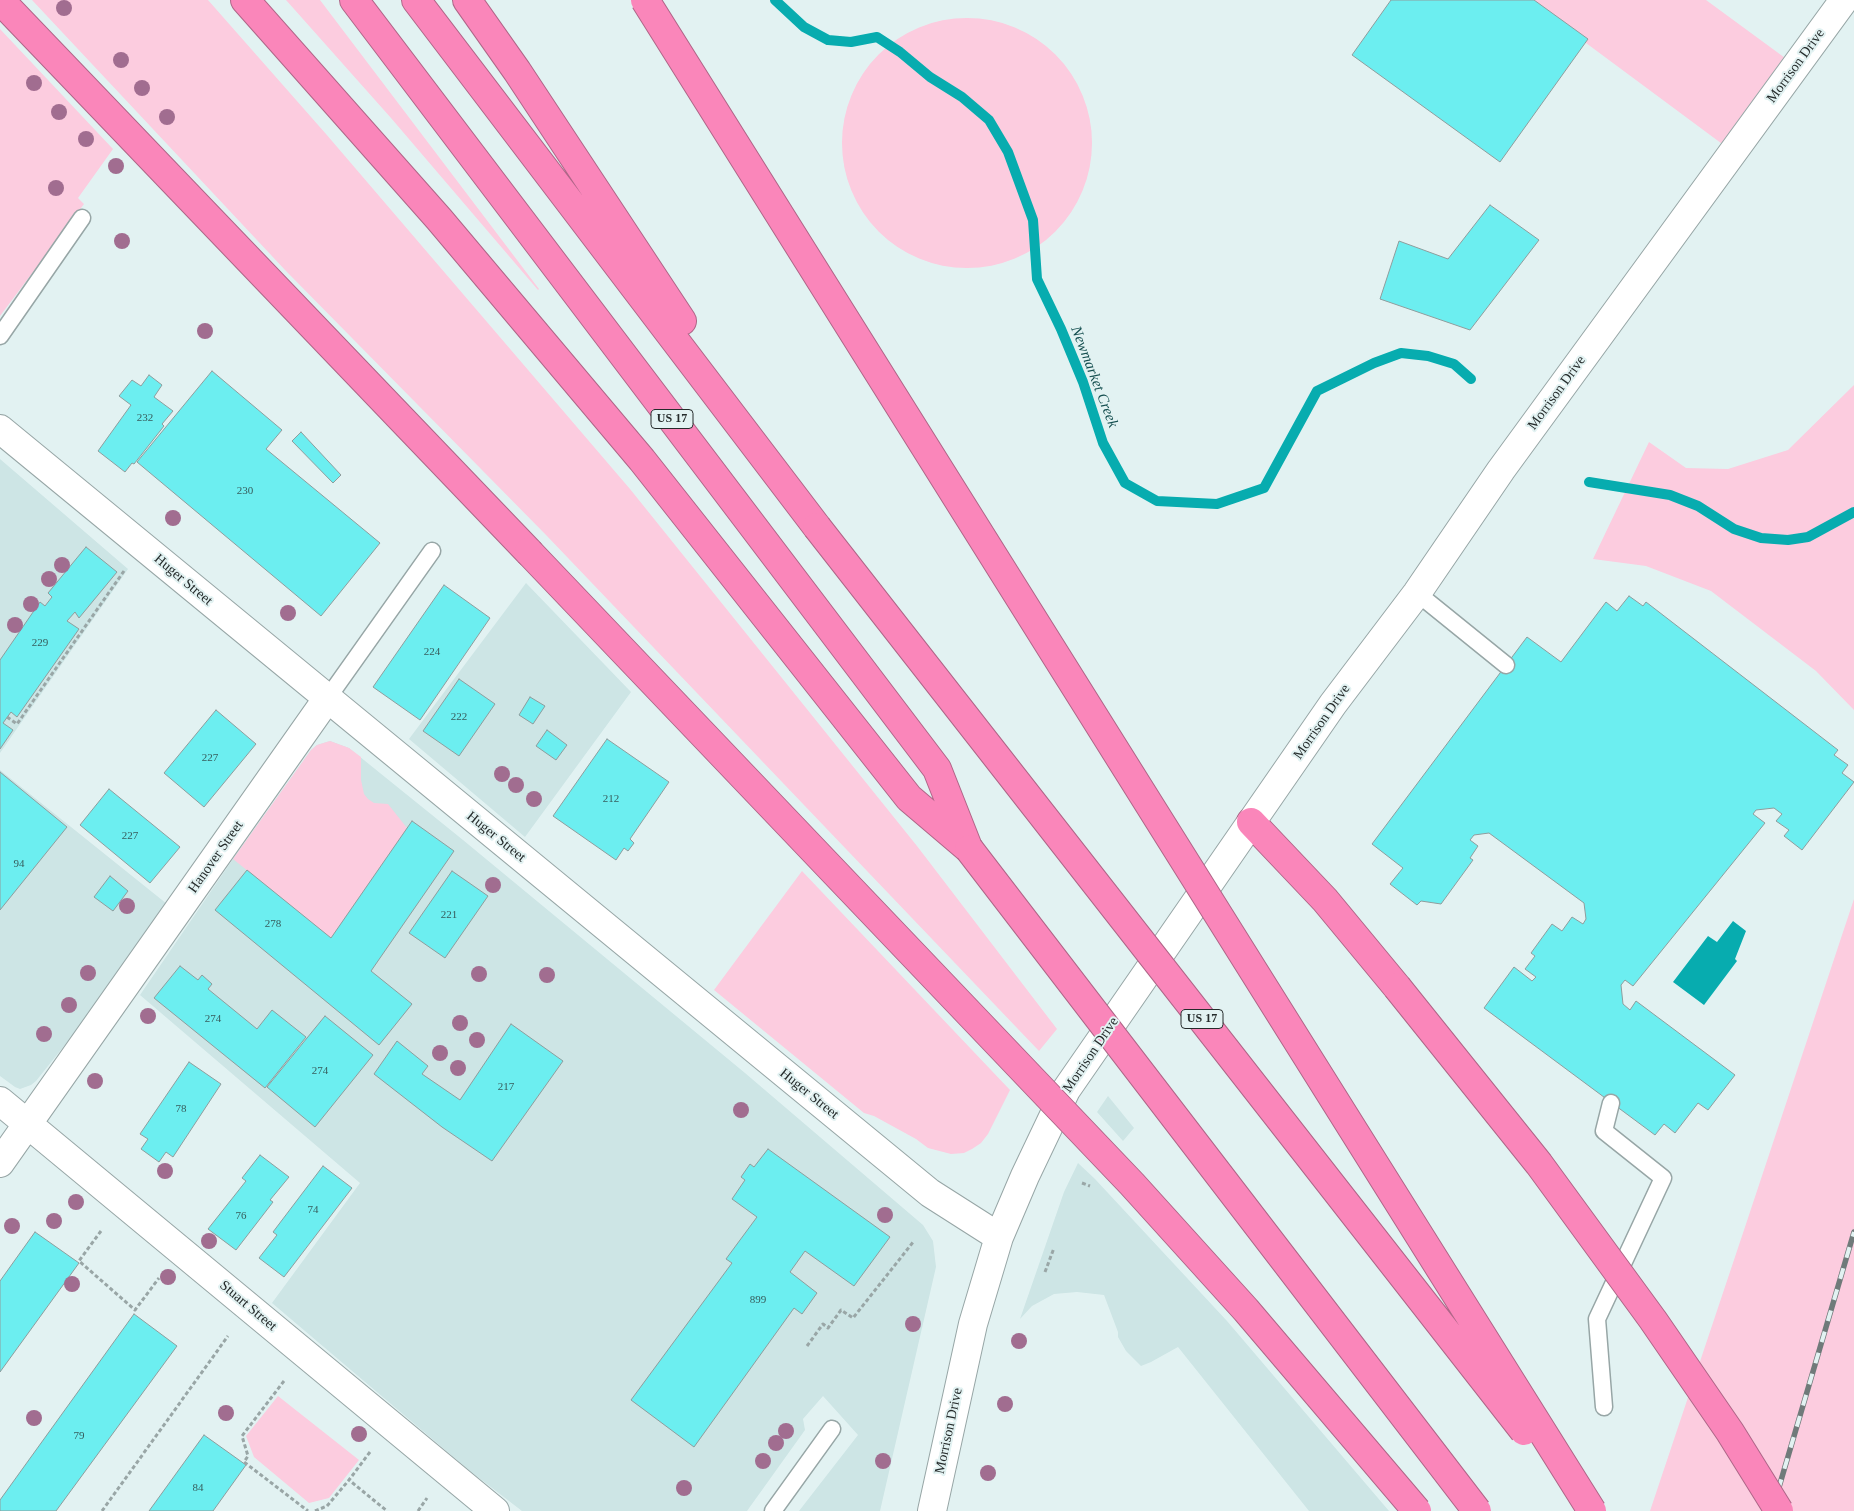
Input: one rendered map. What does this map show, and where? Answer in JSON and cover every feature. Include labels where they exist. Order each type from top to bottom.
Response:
[{"type":"highway","points":[[0,0],[1132,1184],[1246,1310],[1417,1511]]},
{"type":"highway","points":[[245,0],[439,219],[642,460],[909,798],[969,849]]},
{"type":"highway","name":"US 17","points":[[354,0],[937,769],[969,849],[1477,1511]]},
{"type":"highway","name":"US 17","points":[[416,0],[817,527],[1587,1511]]},
{"type":"highway","points":[[467,0],[522,79],[817,527]]},
{"type":"highway","points":[[645,0],[1592,1511]]},
{"type":"highway","points":[[1251,822],[1324,900],[1397,987],[1545,1171],[1653,1320],[1730,1432],[1779,1511]]},
{"type":"street","name":"Morrison Drive","points":[[932,1511],[973,1324],[999,1237],[1066,1090],[1251,822],[1334,704],[1417,593],[1501,470],[1844,0]]},
{"type":"street","name":"Huger Street","points":[[0,428],[930,1193],[999,1237]]},
{"type":"street","name":"Hanover Street","points":[[0,1163],[327,698]]},
{"type":"street","name":"Stuart Street","points":[[0,1101],[495,1511]]},
{"type":"lane","points":[[0,336],[82,218]]},
{"type":"lane","name":"Hanover Street","points":[[327,698],[432,551]]},
{"type":"lane","points":[[1417,593],[1506,666]]},
{"type":"lane","points":[[1604,1407],[1597,1319],[1664,1178],[1604,1131],[1611,1103]]},
{"type":"lane","points":[[773,1511],[832,1429]]},
{"type":"path","points":[[7,717],[17,724],[124,570]]},
{"type":"path","points":[[101,1231],[79,1261],[135,1310],[159,1278]]},
{"type":"path","points":[[807,1346],[823,1324],[828,1328],[841,1310],[853,1318],[914,1241]]},
{"type":"path","points":[[1045,1272],[1054,1248]]},
{"type":"path","points":[[102,1511],[228,1336]]},
{"type":"path","points":[[284,1381],[242,1436],[248,1456],[244,1462],[308,1511]]},
{"type":"path","points":[[316,1511],[327,1506],[350,1480],[370,1452]]},
{"type":"path","points":[[350,1480],[387,1511]]},
{"type":"path","points":[[418,1511],[427,1498]]},
{"type":"shaded area","points":[[32,0],[208,0],[326,134],[630,489],[917,846],[1057,1029],[1039,1051],[547,536],[286,271]]},
{"type":"shaded area","points":[[286,0],[320,0],[538,290],[391,118]]},
{"type":"shaded area","points":[[1528,0],[1706,0],[1796,66],[1733,152]]},
{"type":"shaded area","points":[[967,18],[991,21],[1015,28],[1036,39],[1055,55],[1071,74],[1082,95],[1089,119],[1092,143],[1089,167],[1082,191],[1071,212],[1055,231],[1036,247],[1015,258],[991,265],[967,268],[943,265],[919,258],[898,247],[879,231],[863,212],[852,191],[845,167],[842,143],[845,119],[852,95],[863,74],[879,55],[898,39],[919,28],[943,21]]},
{"type":"shaded area","points":[[0,29],[113,149],[78,198],[84,204],[0,316]]},
{"type":"shaded area","points":[[1854,385],[1854,710],[1816,671],[1711,591],[1646,566],[1593,559],[1649,442],[1686,468],[1728,469],[1788,450]]},
{"type":"shaded area","points":[[0,459],[128,569],[0,753]]},
{"type":"shaded area","points":[[526,583],[631,692],[525,837],[409,739]]},
{"type":"shaded area","points":[[330,741],[349,748],[463,840],[745,1073],[923,1225],[933,1241],[936,1267],[880,1511],[799,1511],[858,1435],[823,1396],[803,1419],[805,1430],[747,1511],[522,1511],[470,1471],[272,1303],[360,1183],[140,995],[233,859],[311,750],[317,745]]},
{"type":"shaded area","points":[[330,741],[349,748],[361,757],[361,780],[364,794],[374,803],[388,804],[407,828],[331,938],[233,859],[311,750],[317,745]]},
{"type":"shaded area","points":[[0,770],[167,904],[84,1021],[36,1081],[20,1089],[0,1076]]},
{"type":"shaded area","points":[[802,871],[1010,1090],[988,1134],[981,1143],[972,1149],[964,1153],[951,1154],[928,1148],[916,1139],[874,1116],[864,1113],[714,990]]},
{"type":"shaded area","points":[[1854,899],[1854,1511],[1650,1511],[1744,1230]]},
{"type":"shaded area","points":[[1108,1096],[1134,1128],[1123,1141],[1097,1112]]},
{"type":"shaded area","points":[[1078,1163],[1227,1321],[1389,1511],[1309,1511],[1178,1347],[1141,1366],[1126,1351],[1118,1337],[1118,1332],[1104,1295],[1077,1292],[1054,1294],[1032,1306],[1020,1319],[1064,1192]]},
{"type":"shaded area","points":[[278,1396],[359,1460],[329,1498],[309,1503],[254,1457],[246,1436]]},
{"type":"water","points":[[1733,921],[1746,931],[1735,959],[1737,961],[1704,1005],[1673,982],[1708,936],[1717,942]]},
{"type":"building","points":[[1391,0],[1534,0],[1588,39],[1500,162],[1352,55]]},
{"type":"building","points":[[1490,205],[1539,240],[1470,330],[1380,299],[1399,241],[1448,259]]},
{"type":"building","points":[[212,371],[282,430],[266,449],[380,543],[321,616],[137,462]]},
{"type":"building","points":[[149,375],[162,385],[154,397],[173,411],[162,424],[164,426],[134,464],[132,463],[125,472],[98,451],[131,405],[119,396],[132,380],[141,386]]},
{"type":"building","points":[[301,432],[341,475],[333,483],[292,441]]},
{"type":"building","points":[[86,547],[117,572],[79,618],[75,612],[67,621],[79,629],[17,717],[11,712],[3,723],[13,730],[0,749],[0,660],[40,602],[45,606],[52,597],[48,593]]},
{"type":"building","points":[[444,585],[490,618],[420,720],[373,687]]},
{"type":"building","points":[[1629,596],[1643,606],[1646,602],[1838,750],[1834,755],[1848,765],[1842,773],[1854,782],[1802,850],[1784,836],[1789,830],[1776,821],[1782,814],[1774,808],[1756,810],[1753,814],[1765,823],[1633,986],[1625,980],[1621,985],[1623,1004],[1630,1010],[1636,1001],[1735,1075],[1708,1110],[1698,1103],[1675,1133],[1664,1124],[1655,1135],[1484,1008],[1514,967],[1532,981],[1536,977],[1525,969],[1535,956],[1531,953],[1552,924],[1562,931],[1572,917],[1583,924],[1586,919],[1584,903],[1489,833],[1474,835],[1470,840],[1478,846],[1470,858],[1473,860],[1441,904],[1421,901],[1417,905],[1390,884],[1403,868],[1372,844],[1527,637],[1561,662],[1606,602],[1617,611]]},
{"type":"building","points":[[459,679],[495,704],[459,756],[423,731]]},
{"type":"building","points":[[530,697],[545,706],[533,724],[519,715]]},
{"type":"building","points":[[216,710],[256,744],[204,807],[164,773]]},
{"type":"building","points":[[547,730],[567,745],[556,760],[536,746]]},
{"type":"building","points":[[607,739],[669,782],[630,839],[634,843],[628,851],[624,848],[616,860],[553,816]]},
{"type":"building","points":[[0,772],[67,827],[0,910]]},
{"type":"building","points":[[109,789],[180,847],[150,883],[80,825]]},
{"type":"building","points":[[412,821],[454,851],[371,971],[412,1004],[379,1045],[215,910],[247,870],[331,938]]},
{"type":"building","points":[[452,871],[488,896],[445,958],[409,933]]},
{"type":"building","points":[[110,876],[128,891],[113,911],[94,897]]},
{"type":"building","points":[[180,966],[198,980],[202,975],[212,984],[208,989],[257,1029],[272,1010],[306,1037],[265,1088],[154,998]]},
{"type":"building","points":[[325,1016],[373,1055],[315,1127],[267,1087]]},
{"type":"building","points":[[511,1024],[563,1061],[492,1161],[442,1127],[374,1074],[397,1041],[428,1066],[422,1074],[460,1100]]},
{"type":"building","points":[[189,1062],[221,1084],[173,1157],[166,1152],[159,1162],[141,1149],[148,1139],[140,1134]]},
{"type":"building","points":[[768,1149],[890,1237],[854,1286],[805,1251],[790,1272],[817,1293],[802,1314],[794,1308],[694,1447],[631,1400],[732,1263],[726,1259],[757,1217],[732,1199],[745,1180],[741,1177],[750,1164],[754,1167]]},
{"type":"building","points":[[260,1155],[289,1177],[270,1200],[273,1202],[236,1250],[208,1229],[246,1181],[242,1178]]},
{"type":"building","points":[[323,1166],[352,1188],[284,1277],[259,1258],[277,1235],[273,1232]]},
{"type":"building","points":[[35,1232],[79,1263],[0,1372],[0,1281]]},
{"type":"building","points":[[134,1314],[177,1346],[56,1511],[0,1511],[0,1500]]},
{"type":"building","points":[[204,1435],[246,1465],[213,1511],[149,1511]]},
{"type":"waterway","name":"Newmarket Creek","points":[[775,0],[804,27],[828,40],[851,42],[877,37],[900,52],[930,77],[962,97],[989,120],[1008,152],[1033,220],[1037,279],[1061,329],[1083,382],[1103,443],[1125,483],[1157,501],[1217,504],[1264,488],[1317,391],[1374,363],[1401,353],[1428,356],[1454,364],[1471,379]]},
{"type":"waterway","name":"Newmarket Creek","points":[[1589,482],[1670,495],[1698,506],[1734,529],[1761,538],[1788,540],[1808,537],[1854,512]]},
{"type":"railway","points":[[1772,1511],[1854,1232]]}]
